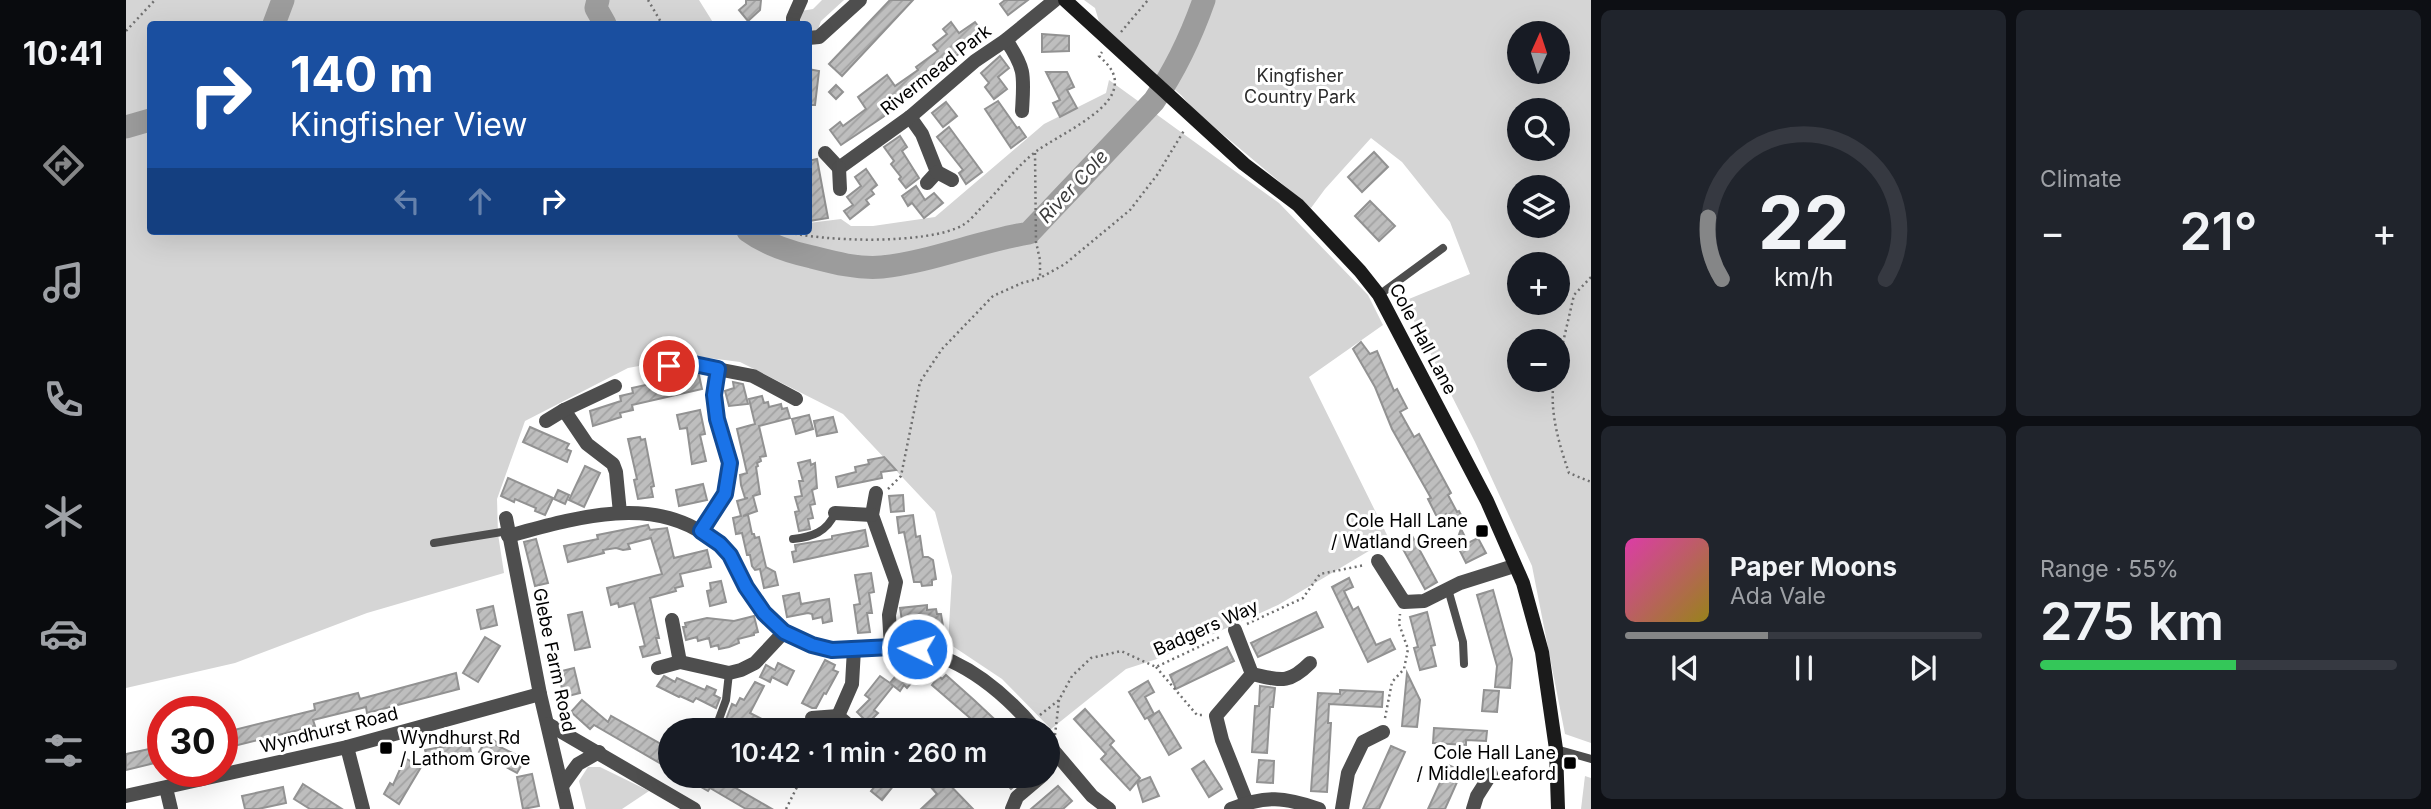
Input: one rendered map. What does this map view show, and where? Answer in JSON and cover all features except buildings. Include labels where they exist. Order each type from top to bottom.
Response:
[{"type":"street","points":[[793,21],[799,0]]},
{"type":"street","points":[[812,38],[819,37],[860,0]]},
{"type":"street","name":"Rivermead Park","points":[[839,169],[910,117],[975,61],[1055,0]]},
{"type":"street","name":"Cole Hall Lane","points":[[1065,0],[1244,164],[1298,205],[1380,295],[1487,501],[1523,583],[1542,652],[1556,749],[1558,809]]},
{"type":"street","points":[[1006,40],[1021,61],[1024,82],[1022,111]]},
{"type":"street","points":[[910,117],[922,134],[932,177],[952,180]]},
{"type":"street","points":[[825,153],[839,169],[840,189]]},
{"type":"street","points":[[669,366],[694,364],[753,376],[796,399]]},
{"type":"street","points":[[701,531],[725,494],[730,463],[717,419],[714,395],[718,369]]},
{"type":"street","points":[[546,421],[615,386]]},
{"type":"street","points":[[564,410],[587,444],[613,464],[620,513]]},
{"type":"street","points":[[876,493],[872,515],[896,582],[889,615],[891,647]]},
{"type":"street","points":[[507,528],[547,526],[620,513],[662,515],[701,531],[720,544],[730,555],[746,587],[764,613],[784,632],[812,645],[832,650],[891,647],[917,649],[958,663],[996,688],[1025,718]]},
{"type":"street","points":[[835,513],[872,515]]},
{"type":"street","name":"Glebe Farm Road","points":[[507,528],[540,694],[567,809]]},
{"type":"street","points":[[1378,561],[1404,602],[1424,601],[1460,583],[1514,566]]},
{"type":"street","points":[[672,620],[680,662]]},
{"type":"street","points":[[1235,630],[1252,674]]},
{"type":"street","points":[[658,668],[680,662],[729,673],[755,663],[784,632]]},
{"type":"street","points":[[838,716],[852,684],[853,649]]},
{"type":"street","points":[[1252,674],[1278,679],[1296,677],[1310,663]]},
{"type":"street","points":[[1247,803],[1222,740],[1216,716],[1252,674]]},
{"type":"street","name":"Wyndhurst Road","points":[[126,796],[347,747],[540,694]]},
{"type":"street","points":[[812,718],[840,718]]},
{"type":"street","points":[[548,724],[694,809]]},
{"type":"street","points":[[1342,809],[1348,773],[1363,742],[1383,732]]},
{"type":"street","points":[[347,747],[363,809]]},
{"type":"street","points":[[562,786],[578,764],[598,752]]},
{"type":"street","points":[[1060,758],[1092,796],[1109,809]]},
{"type":"street","points":[[1473,809],[1477,796],[1491,774]]},
{"type":"street","points":[[166,788],[171,809]]},
{"type":"street","points":[[1012,809],[1017,797],[1028,788]]},
{"type":"street","points":[[1231,809],[1247,803],[1274,803],[1319,809]]},
{"type":"lane","points":[[1380,295],[1443,248]]},
{"type":"lane","points":[[793,539],[810,537],[823,530],[835,513]]},
{"type":"lane","points":[[434,543],[507,528]]},
{"type":"lane","points":[[1448,589],[1464,642],[1464,664]]},
{"type":"lane","points":[[719,718],[726,700],[729,673]]},
{"type":"lane","points":[[1556,749],[1591,759]]},
{"type":"path","points":[[126,32],[155,0]]},
{"type":"path","points":[[648,0],[660,21]]},
{"type":"path","points":[[797,235],[852,240],[918,236],[964,225],[1035,152],[1088,118],[1113,94],[1115,82],[1112,67],[1099,56],[1148,0]]},
{"type":"path","points":[[876,493],[889,489],[901,476],[920,382],[942,349],[992,296],[1040,278],[1065,264],[1130,210],[1157,175],[1188,113]]},
{"type":"path","points":[[1035,152],[1036,242],[1040,278]]},
{"type":"path","points":[[1566,329],[1574,295],[1591,277]]},
{"type":"path","points":[[1553,392],[1557,439],[1569,473],[1591,482]]},
{"type":"path","name":"Badgers Way","points":[[1057,718],[1059,700],[1072,676],[1091,658],[1121,651],[1156,667],[1303,598],[1320,574],[1378,561]]},
{"type":"path","points":[[1383,732],[1392,682],[1404,669],[1408,649],[1399,624],[1404,602]]},
{"type":"path","points":[[1156,667],[1197,715],[1216,716]]},
{"type":"path","points":[[1041,718],[1059,700]]},
{"type":"path","points":[[786,809],[796,788]]},
{"type":"green space","points":[[126,0],[699,0],[712,21],[147,21],[147,235],[812,235],[812,223],[841,219],[851,226],[873,226],[935,217],[1044,124],[1106,93],[1109,80],[1279,203],[1368,295],[1383,325],[1309,377],[1389,539],[1278,605],[1157,659],[1126,669],[1060,722],[1060,718],[1040,718],[1002,679],[948,643],[952,576],[935,512],[843,414],[740,362],[693,356],[628,368],[525,421],[497,499],[498,534],[504,573],[367,613],[235,663],[126,688]]},
{"type":"green space","points":[[822,0],[844,0],[821,21],[817,32],[812,33],[812,21],[799,21],[801,11],[813,9]]},
{"type":"green space","name":"Kingfisher Country Park","points":[[1084,0],[1591,0],[1591,743],[1565,734],[1532,566],[1475,442],[1404,301],[1470,274],[1450,222],[1402,162],[1371,138],[1311,208],[1195,111],[1181,95],[1100,25],[1095,8]]},
{"type":"green space","points":[[588,767],[600,767],[649,791],[622,809],[586,809],[579,781]]},
{"type":"green space","points":[[1585,776],[1591,778],[1591,809],[1581,809]]},
{"type":"waterway","name":"River Cole","points":[[275,21],[283,0]]},
{"type":"waterway","name":"River Cole","points":[[598,0],[596,8],[603,21]]},
{"type":"waterway","name":"River Cole","points":[[754,235],[795,253],[847,265],[882,267],[919,261],[1029,233],[1154,101],[1182,52],[1204,0]]},
{"type":"waterway","name":"River Cole","points":[[126,127],[147,121]]},
{"type":"place","name":"Cole Hall Lane / Watland Green","points":[[1482,531]]},
{"type":"place","name":"Wyndhurst Rd / Lathom Grove","points":[[386,748]]},
{"type":"place","name":"Cole Hall Lane / Middle Leaford","points":[[1570,763]]},
{"type":"route","points":[[669,366],[694,364],[718,369],[714,395],[717,419],[730,463],[729,475],[725,494],[701,531],[730,555],[746,587],[764,613],[784,632],[812,645],[832,650],[891,647],[917,649]]}]
